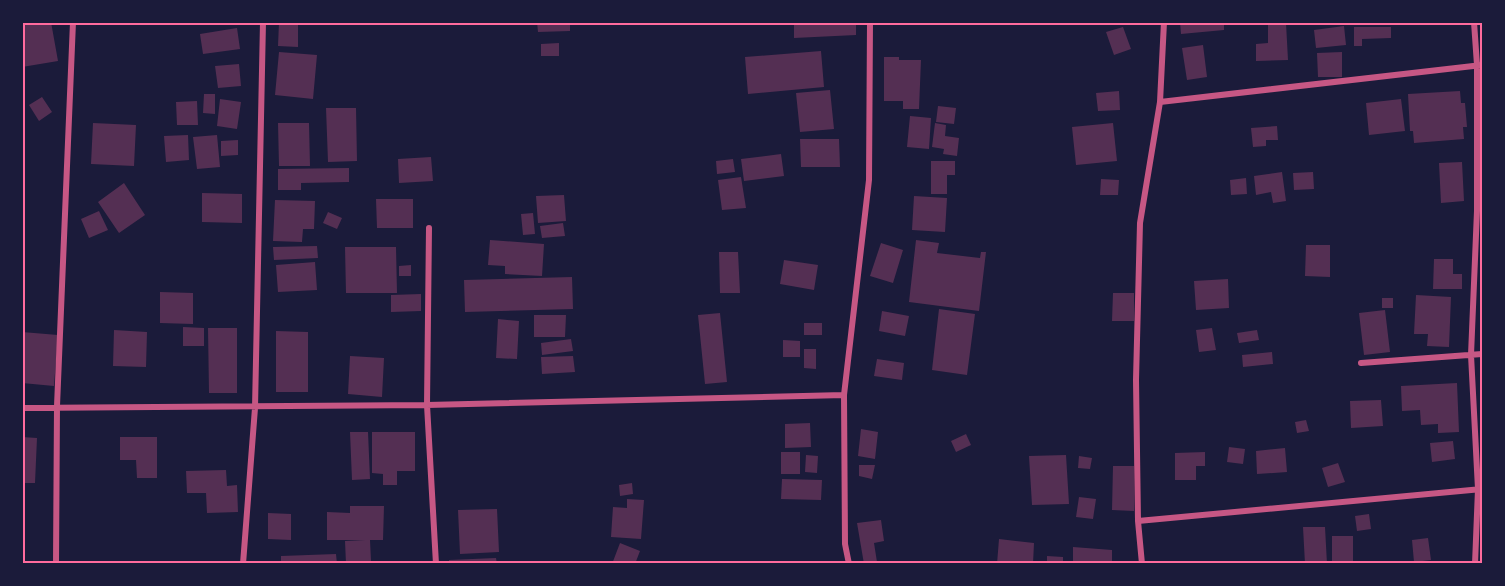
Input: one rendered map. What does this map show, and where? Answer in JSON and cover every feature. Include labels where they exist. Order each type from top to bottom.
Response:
[{"type":"street","points":[[56,564],[57,406],[73,22]]},
{"type":"street","points":[[243,564],[255,408],[263,22]]},
{"type":"street","points":[[849,564],[845,544],[844,395],[869,180],[870,22]]},
{"type":"street","points":[[1142,564],[1138,520],[1136,380],[1140,223],[1160,102],[1164,22]]},
{"type":"street","points":[[1474,22],[1480,65],[1471,355],[1480,489],[1475,564]]},
{"type":"street","points":[[1160,102],[1480,65]]},
{"type":"street","points":[[429,228],[427,405],[436,564]]},
{"type":"street","points":[[1361,363],[1482,354]]},
{"type":"street","points":[[22,408],[57,406],[255,408],[844,395]]},
{"type":"street","points":[[1138,520],[1480,489]]},
{"type":"building","points":[[22,22],[51,22],[58,61],[22,67]]},
{"type":"building","points":[[279,22],[298,22],[298,47],[278,46]]},
{"type":"building","points":[[537,22],[570,22],[570,31],[538,32]]},
{"type":"building","points":[[794,22],[856,22],[856,35],[794,38]]},
{"type":"building","points":[[1180,22],[1224,22],[1224,30],[1181,34]]},
{"type":"building","points":[[1268,23],[1286,23],[1288,60],[1256,61],[1256,44],[1268,43]]},
{"type":"building","points":[[1344,26],[1346,45],[1316,48],[1314,30]]},
{"type":"building","points":[[1123,27],[1131,49],[1114,55],[1106,32]]},
{"type":"building","points":[[1354,27],[1391,27],[1391,38],[1362,39],[1362,46],[1354,46]]},
{"type":"building","points":[[237,28],[240,49],[203,54],[200,34]]},
{"type":"building","points":[[559,43],[559,56],[541,56],[541,44]]},
{"type":"building","points":[[1203,45],[1207,77],[1187,80],[1182,48]]},
{"type":"building","points":[[821,51],[824,87],[748,94],[745,57]]},
{"type":"building","points":[[279,52],[317,55],[313,99],[275,95]]},
{"type":"building","points":[[1342,52],[1342,77],[1318,77],[1317,53]]},
{"type":"building","points":[[884,57],[921,60],[919,109],[903,109],[903,101],[884,101]]},
{"type":"building","points":[[239,64],[241,86],[218,88],[215,66]]},
{"type":"building","points":[[830,90],[834,129],[800,132],[796,93]]},
{"type":"building","points":[[1119,91],[1120,110],[1098,111],[1096,93]]},
{"type":"building","points":[[1460,91],[1461,103],[1465,103],[1467,127],[1463,127],[1464,139],[1414,143],[1413,131],[1410,131],[1408,94]]},
{"type":"building","points":[[204,94],[215,94],[215,114],[203,113]]},
{"type":"building","points":[[42,97],[52,112],[39,121],[29,105]]},
{"type":"building","points":[[220,99],[241,102],[237,129],[217,126]]},
{"type":"building","points":[[1401,99],[1405,131],[1369,135],[1366,103]]},
{"type":"building","points":[[197,101],[198,125],[177,125],[176,102]]},
{"type":"building","points":[[938,106],[956,108],[954,124],[936,122]]},
{"type":"building","points":[[326,108],[356,108],[357,161],[328,162]]},
{"type":"building","points":[[910,116],[931,118],[929,149],[907,147]]},
{"type":"building","points":[[93,123],[136,125],[134,166],[91,164]]},
{"type":"building","points":[[278,123],[309,123],[310,166],[279,166]]},
{"type":"building","points":[[935,123],[946,125],[945,136],[959,138],[957,156],[943,154],[944,149],[932,147]]},
{"type":"building","points":[[1113,123],[1117,161],[1076,165],[1072,127]]},
{"type":"building","points":[[1277,126],[1278,140],[1266,140],[1266,146],[1253,147],[1251,128]]},
{"type":"building","points":[[188,135],[189,160],[166,162],[164,136]]},
{"type":"building","points":[[217,135],[220,167],[197,169],[193,137]]},
{"type":"building","points":[[800,139],[839,139],[840,167],[801,167]]},
{"type":"building","points":[[238,140],[238,155],[221,156],[221,141]]},
{"type":"building","points":[[781,154],[784,176],[744,181],[741,159]]},
{"type":"building","points":[[431,157],[433,181],[399,183],[398,159]]},
{"type":"building","points":[[733,159],[735,172],[717,174],[716,161]]},
{"type":"building","points":[[931,161],[955,161],[955,175],[947,175],[947,194],[931,194]]},
{"type":"building","points":[[1462,162],[1464,201],[1441,203],[1439,163]]},
{"type":"building","points":[[349,168],[349,182],[301,183],[301,190],[278,190],[278,169]]},
{"type":"building","points":[[1282,172],[1286,201],[1273,203],[1271,192],[1256,195],[1254,176]]},
{"type":"building","points":[[1313,172],[1314,189],[1294,190],[1293,173]]},
{"type":"building","points":[[741,177],[746,208],[722,210],[718,180]]},
{"type":"building","points":[[1246,178],[1247,194],[1231,195],[1230,180]]},
{"type":"building","points":[[1101,179],[1119,180],[1118,195],[1100,195]]},
{"type":"building","points":[[124,183],[145,215],[119,233],[98,202]]},
{"type":"building","points":[[202,193],[242,194],[242,223],[202,222]]},
{"type":"building","points":[[564,195],[566,221],[538,223],[536,196]]},
{"type":"building","points":[[914,196],[947,198],[945,232],[912,230]]},
{"type":"building","points":[[376,199],[413,199],[413,228],[377,228]]},
{"type":"building","points":[[275,200],[315,201],[314,229],[303,229],[302,242],[273,241]]},
{"type":"building","points":[[99,211],[108,230],[89,238],[81,219]]},
{"type":"building","points":[[328,212],[342,218],[337,229],[323,223]]},
{"type":"building","points":[[533,213],[535,234],[523,235],[521,214]]},
{"type":"building","points":[[563,223],[565,236],[542,238],[540,226]]},
{"type":"building","points":[[490,240],[544,244],[542,276],[505,274],[505,266],[488,265]]},
{"type":"building","points":[[916,240],[939,243],[937,253],[980,258],[981,252],[986,252],[979,311],[909,302]]},
{"type":"building","points":[[881,243],[903,250],[893,283],[870,276]]},
{"type":"building","points":[[1306,245],[1330,245],[1330,277],[1305,276]]},
{"type":"building","points":[[317,246],[318,258],[274,260],[273,247]]},
{"type":"building","points":[[345,247],[396,247],[397,293],[346,293]]},
{"type":"building","points":[[719,252],[738,252],[740,293],[720,293]]},
{"type":"building","points":[[1434,259],[1453,259],[1453,274],[1462,274],[1462,289],[1433,289]]},
{"type":"building","points":[[784,260],[818,265],[814,290],[780,284]]},
{"type":"building","points":[[315,262],[317,290],[278,292],[276,265]]},
{"type":"building","points":[[411,265],[411,276],[399,276],[399,266]]},
{"type":"building","points":[[572,277],[573,309],[465,312],[464,280]]},
{"type":"building","points":[[1228,279],[1229,308],[1196,310],[1194,281]]},
{"type":"building","points":[[160,292],[193,293],[193,324],[160,323]]},
{"type":"building","points":[[1113,293],[1134,293],[1134,321],[1112,321]]},
{"type":"building","points":[[421,294],[421,311],[391,312],[391,295]]},
{"type":"building","points":[[1416,295],[1451,297],[1449,347],[1427,346],[1428,334],[1414,334]]},
{"type":"building","points":[[1382,298],[1393,298],[1393,308],[1382,308]]},
{"type":"building","points":[[939,309],[975,314],[967,375],[932,370]]},
{"type":"building","points":[[1385,310],[1390,352],[1364,355],[1359,313]]},
{"type":"building","points":[[882,311],[909,316],[905,336],[879,331]]},
{"type":"building","points":[[720,313],[727,382],[705,384],[698,315]]},
{"type":"building","points":[[534,315],[566,315],[565,337],[534,337]]},
{"type":"building","points":[[498,319],[519,321],[517,359],[496,358]]},
{"type":"building","points":[[804,323],[822,323],[822,335],[804,335]]},
{"type":"building","points":[[183,327],[204,328],[204,346],[183,346]]},
{"type":"building","points":[[208,328],[237,328],[237,393],[209,393]]},
{"type":"building","points":[[1212,328],[1216,350],[1199,352],[1196,330]]},
{"type":"building","points":[[114,330],[147,332],[146,367],[113,366]]},
{"type":"building","points":[[1257,330],[1259,340],[1239,343],[1237,333]]},
{"type":"building","points":[[276,331],[308,332],[308,392],[276,392]]},
{"type":"building","points":[[22,332],[58,335],[54,386],[22,383]]},
{"type":"building","points":[[571,339],[573,351],[542,355],[541,343]]},
{"type":"building","points":[[783,340],[800,341],[800,357],[783,357]]},
{"type":"building","points":[[804,349],[816,349],[816,369],[804,368]]},
{"type":"building","points":[[1272,352],[1273,364],[1243,367],[1242,355]]},
{"type":"building","points":[[350,356],[384,358],[382,397],[348,394]]},
{"type":"building","points":[[573,356],[575,372],[542,374],[541,357]]},
{"type":"building","points":[[877,359],[904,363],[902,380],[874,376]]},
{"type":"building","points":[[1457,383],[1459,432],[1438,433],[1438,424],[1421,425],[1420,410],[1402,411],[1401,386]]},
{"type":"building","points":[[1381,400],[1383,426],[1351,428],[1350,401]]},
{"type":"building","points":[[1306,420],[1309,431],[1297,433],[1295,422]]},
{"type":"building","points":[[810,423],[811,447],[785,448],[785,424]]},
{"type":"building","points":[[861,429],[878,432],[875,459],[858,456]]},
{"type":"building","points":[[350,432],[368,432],[370,479],[352,480]]},
{"type":"building","points":[[372,432],[415,432],[415,471],[397,471],[397,485],[383,485],[383,474],[372,473]]},
{"type":"building","points":[[966,434],[971,445],[956,452],[951,441]]},
{"type":"building","points":[[22,437],[37,438],[35,483],[22,483]]},
{"type":"building","points":[[120,437],[157,437],[157,478],[137,478],[136,460],[120,460]]},
{"type":"building","points":[[1453,441],[1455,459],[1432,462],[1430,443]]},
{"type":"building","points":[[1229,447],[1245,449],[1243,464],[1227,462]]},
{"type":"building","points":[[1285,448],[1287,472],[1257,474],[1256,451]]},
{"type":"building","points":[[781,452],[800,452],[800,474],[781,474]]},
{"type":"building","points":[[1205,452],[1205,466],[1196,466],[1196,480],[1175,480],[1175,453]]},
{"type":"building","points":[[806,455],[818,456],[817,473],[805,472]]},
{"type":"building","points":[[1066,455],[1069,504],[1032,505],[1029,456]]},
{"type":"building","points":[[1079,456],[1092,458],[1090,469],[1078,468]]},
{"type":"building","points":[[1338,463],[1345,482],[1328,487],[1322,468]]},
{"type":"building","points":[[859,465],[875,465],[872,479],[859,476]]},
{"type":"building","points":[[1113,466],[1134,466],[1134,511],[1112,510]]},
{"type":"building","points":[[226,470],[227,486],[237,485],[238,512],[207,513],[206,493],[187,493],[186,471]]},
{"type":"building","points":[[782,479],[822,480],[821,500],[781,499]]},
{"type":"building","points":[[632,483],[633,494],[620,496],[619,485]]},
{"type":"building","points":[[1079,497],[1096,499],[1093,519],[1076,517]]},
{"type":"building","points":[[627,499],[644,500],[641,539],[611,537],[613,507],[627,508]]},
{"type":"building","points":[[350,506],[384,506],[383,540],[370,540],[371,561],[377,561],[378,564],[346,564],[345,541],[365,540],[327,540],[327,512],[350,513]]},
{"type":"building","points":[[497,509],[499,552],[460,554],[458,510]]},
{"type":"building","points":[[268,513],[291,514],[291,540],[268,539]]},
{"type":"building","points":[[1369,514],[1371,529],[1357,531],[1355,516]]},
{"type":"building","points":[[881,520],[884,541],[874,543],[877,562],[864,564],[857,523]]},
{"type":"building","points":[[1303,527],[1325,527],[1327,564],[1305,564]]},
{"type":"building","points":[[1332,536],[1353,536],[1353,564],[1332,564]]},
{"type":"building","points":[[1428,538],[1431,560],[1414,562],[1412,540]]},
{"type":"building","points":[[999,539],[1034,543],[1033,564],[997,564]]},
{"type":"building","points":[[620,543],[640,551],[635,564],[612,564]]},
{"type":"building","points":[[1073,547],[1112,550],[1112,564],[1073,564]]},
{"type":"building","points":[[336,554],[337,564],[281,564],[281,556]]},
{"type":"building","points":[[1047,556],[1063,557],[1063,564],[1047,564]]},
{"type":"building","points":[[496,558],[497,564],[449,564],[449,560]]}]
